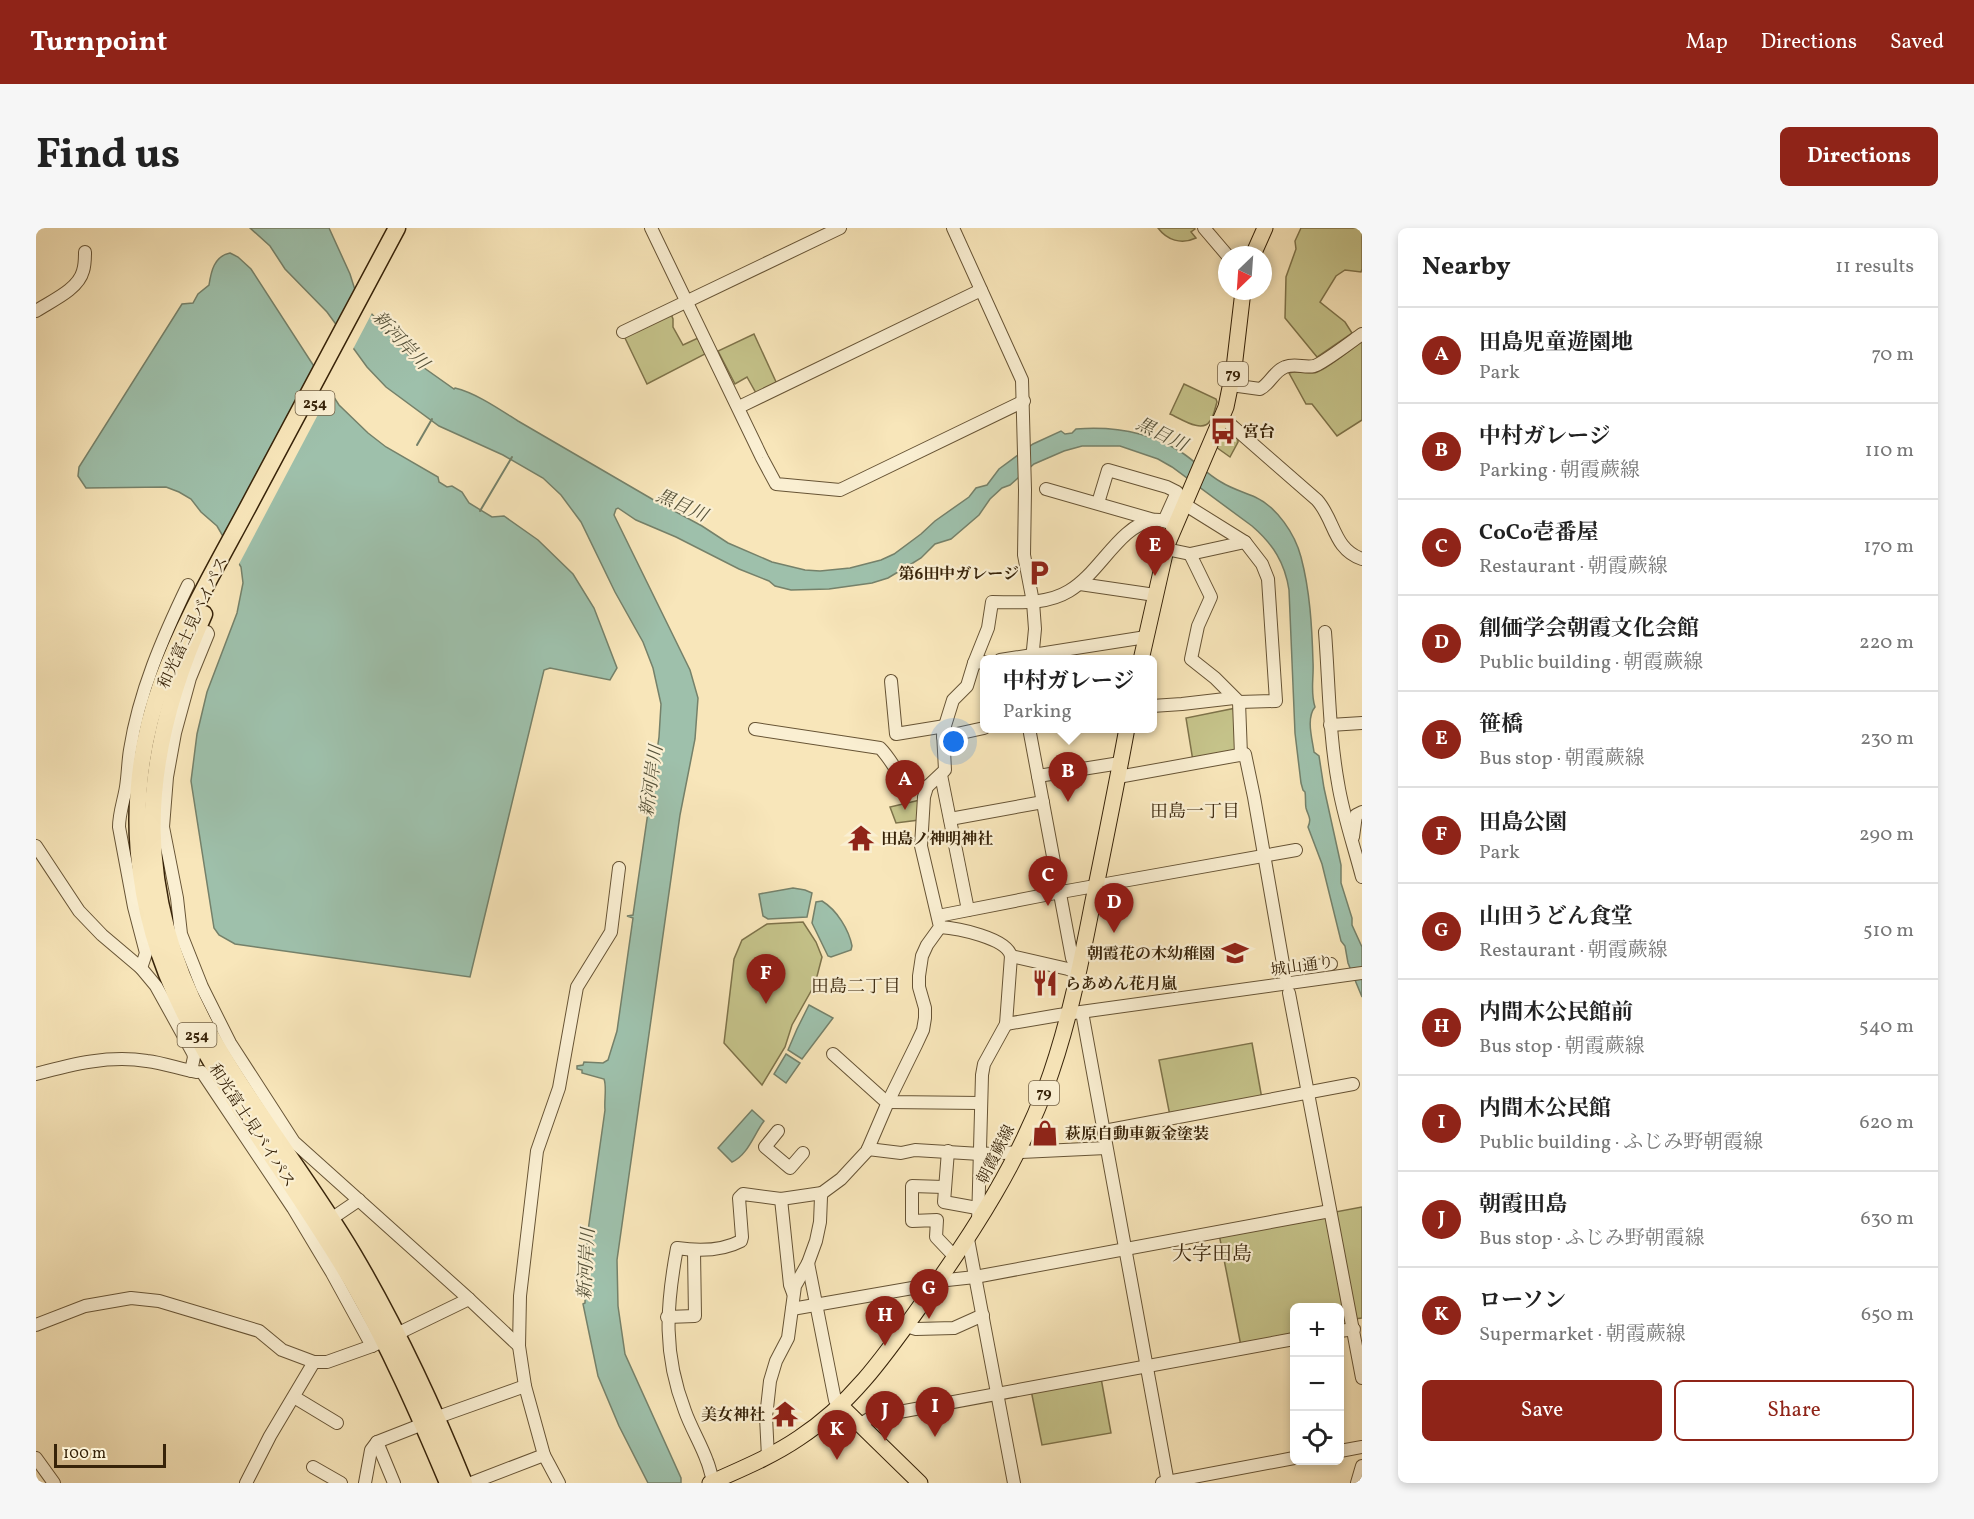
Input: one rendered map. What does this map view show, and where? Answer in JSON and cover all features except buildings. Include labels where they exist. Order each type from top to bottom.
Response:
[{"type":"highway","name":"和光富士見バイパス","points":[[399,234],[229,554],[172,695],[157,760],[152,815],[157,883],[169,938],[197,1009],[208,1068],[342,1265],[464,1483]]},
{"type":"highway","name":"和光富士見バイパス","points":[[208,1068],[331,1219],[353,1254],[384,1340]]},
{"type":"highway","name":"和光富士見バイパス","points":[[430,1421],[448,1483]]},
{"type":"main road","points":[[1257,246],[1265,228]]},
{"type":"main road","name":"79","points":[[1142,655],[1166,549],[1165,522],[1185,501],[1222,417],[1231,386],[1242,300]]},
{"type":"main road","name":"朝霞蕨線","points":[[712,1483],[768,1457],[801,1438],[841,1406],[873,1371],[978,1224],[1017,1153],[1075,1013],[1078,973],[1126,733]]},
{"type":"main road","points":[[841,1406],[920,1483]]},
{"type":"street","points":[[651,228],[776,484],[840,490],[1024,401]]},
{"type":"street","points":[[623,332],[840,228]]},
{"type":"street","points":[[953,228],[1021,377],[1024,401],[1024,555],[1033,602],[1035,629],[1033,655]]},
{"type":"street","points":[[1204,228],[1219,246]]},
{"type":"street","points":[[36,311],[79,281],[83,271],[85,252]]},
{"type":"street","points":[[739,406],[981,290]]},
{"type":"street","points":[[1231,386],[1260,389],[1279,370],[1296,364],[1312,367],[1362,334]]},
{"type":"street","points":[[1222,417],[1317,500],[1324,509],[1337,541],[1356,557],[1362,559]]},
{"type":"street","points":[[1098,503],[1108,470],[1167,487],[1176,492],[1165,522]]},
{"type":"street","points":[[1046,489],[1165,522]]},
{"type":"street","points":[[1157,706],[1236,700],[1276,701],[1268,579],[1262,564],[1245,543],[1185,501]]},
{"type":"street","points":[[981,655],[992,602],[1033,602],[1060,596],[1093,573],[1127,533],[1138,525],[1165,522]]},
{"type":"street","points":[[1166,549],[1190,554],[1245,543]]},
{"type":"street","points":[[1190,554],[1211,597],[1198,626],[1191,659],[1215,678],[1236,700],[1241,755]]},
{"type":"street","points":[[1080,584],[1155,595]]},
{"type":"street","points":[[141,968],[146,953],[118,827],[119,814],[141,699],[188,585]]},
{"type":"street","points":[[207,632],[178,717],[164,797],[164,827],[181,934],[202,987],[230,1043],[289,1136],[300,1149],[519,1346]]},
{"type":"street","points":[[1325,632],[1330,725],[1338,782],[1343,810],[1362,877]]},
{"type":"street","points":[[1044,655],[1146,637]]},
{"type":"street","points":[[939,922],[921,846],[924,797],[927,787],[945,770],[944,731],[953,700],[967,686],[979,663]]},
{"type":"street","points":[[891,681],[896,734],[980,729]]},
{"type":"street","points":[[1330,725],[1362,723]]},
{"type":"street","points":[[755,729],[880,748],[888,756],[902,779],[914,787],[927,787]]},
{"type":"street","points":[[1030,733],[1072,958],[1078,973]]},
{"type":"street","points":[[1038,776],[1119,770],[1245,754],[1285,973],[1331,964]]},
{"type":"street","points":[[941,775],[968,910]]},
{"type":"street","points":[[950,819],[1043,802]]},
{"type":"street","points":[[1352,841],[1356,815],[1362,812]]},
{"type":"street","points":[[36,846],[79,911],[102,935],[141,968],[162,995],[194,1057],[208,1068]]},
{"type":"street","points":[[712,1483],[708,1461],[677,1387],[672,1363],[668,1317],[669,1292],[677,1248],[694,1251],[741,1241],[740,1198],[743,1194],[781,1199],[822,1193],[841,1179],[868,1149],[923,1030],[925,1008],[919,976],[922,956],[939,922],[968,910],[1296,850]]},
{"type":"street","points":[[559,1483],[544,1455],[525,1386],[519,1346],[520,1296],[537,1151],[559,1088],[577,987],[611,932],[619,868]]},
{"type":"street","points":[[939,922],[1005,947],[1011,956],[1006,1024],[984,1064],[978,1224]]},
{"type":"street","points":[[1011,956],[1078,973]]},
{"type":"street","name":"城山通り","points":[[1006,1024],[1362,973]]},
{"type":"street","points":[[1289,993],[1362,1378]]},
{"type":"street","points":[[1075,1013],[1104,1131],[1148,1366],[1166,1483],[1290,1459]]},
{"type":"street","points":[[833,1054],[888,1102],[981,1103]]},
{"type":"street","points":[[36,1074],[80,1063],[114,1059],[208,1068]]},
{"type":"street","points":[[1104,1131],[1353,1084]]},
{"type":"street","points":[[778,1131],[765,1147],[790,1168],[803,1152]]},
{"type":"street","points":[[868,1149],[901,1153],[915,1150],[980,1154],[1107,1148]]},
{"type":"street","points":[[948,1151],[944,1202],[977,1208]]},
{"type":"street","points":[[944,1187],[912,1186],[912,1221],[937,1220],[936,1237],[955,1257]]},
{"type":"street","points":[[768,1457],[767,1395],[774,1366],[788,1338],[793,1293],[808,1263],[820,1222],[822,1193]]},
{"type":"street","points":[[781,1199],[790,1285],[793,1293]]},
{"type":"street","points":[[331,1219],[358,1200]]},
{"type":"street","points":[[792,1310],[934,1286],[1330,1211]]},
{"type":"street","points":[[968,1239],[1014,1483]]},
{"type":"street","points":[[668,1317],[695,1316],[694,1251]]},
{"type":"street","points":[[808,1263],[835,1400],[841,1406]]},
{"type":"street","points":[[36,1325],[85,1306],[131,1298],[159,1301],[259,1331],[282,1350],[314,1362],[327,1362],[384,1340],[469,1299]]},
{"type":"street","points":[[906,1326],[915,1329],[954,1329],[983,1315]]},
{"type":"street","points":[[1344,1330],[1354,1329]]},
{"type":"street","points":[[859,1425],[872,1417],[1290,1340]]},
{"type":"street","points":[[246,1483],[270,1436],[314,1362]]},
{"type":"street","points":[[365,1483],[369,1456],[377,1442],[525,1386]]},
{"type":"street","points":[[294,1397],[337,1423]]},
{"type":"street","points":[[377,1442],[394,1483]]},
{"type":"street","points":[[1344,1450],[1362,1447]]},
{"type":"street","points":[[471,1483],[544,1455]]},
{"type":"street","points":[[36,1458],[54,1483]]},
{"type":"street","points":[[1357,1483],[1362,1466]]},
{"type":"street","points":[[313,1467],[341,1483]]},
{"type":"shaded area","points":[[250,228],[329,228],[355,290],[370,312],[413,360],[454,389],[463,390],[487,402],[728,543],[772,562],[820,571],[850,568],[881,560],[894,554],[921,534],[969,497],[976,488],[987,485],[999,469],[1033,444],[1061,431],[1065,434],[1072,433],[1076,429],[1130,432],[1169,445],[1225,484],[1271,507],[1290,531],[1298,548],[1307,583],[1313,649],[1312,690],[1315,707],[1310,722],[1311,735],[1314,752],[1319,756],[1341,865],[1341,883],[1352,925],[1362,947],[1362,997],[1348,963],[1345,946],[1341,941],[1322,864],[1308,827],[1310,819],[1301,783],[1295,733],[1289,590],[1284,571],[1272,547],[1252,526],[1172,467],[1158,459],[1120,446],[1082,446],[1064,451],[1034,464],[1010,485],[1002,488],[990,499],[979,515],[951,539],[935,544],[921,558],[888,578],[872,583],[829,589],[791,590],[775,586],[769,581],[739,569],[616,509],[614,515],[690,670],[698,698],[695,739],[680,815],[617,1260],[618,1306],[625,1354],[681,1478],[681,1483],[648,1483],[619,1426],[598,1376],[583,1304],[585,1303],[587,1238],[605,1110],[605,1086],[604,1079],[582,1073],[577,1066],[583,1065],[584,1062],[603,1063],[608,1060],[617,1031],[633,918],[627,916],[633,915],[659,737],[661,704],[653,668],[643,642],[615,592],[581,522],[561,495],[543,478],[503,455],[439,426],[386,387],[367,367],[327,312],[285,269],[270,246]]},
{"type":"shaded area","points":[[1158,228],[1194,228],[1191,232],[1196,238],[1185,241],[1175,240],[1166,236]]},
{"type":"shaded area","points":[[1301,228],[1362,228],[1361,272],[1345,270],[1336,276],[1320,302],[1345,322],[1352,333],[1317,357],[1285,318],[1286,277],[1296,249],[1295,241]]},
{"type":"shaded area","points":[[230,253],[251,269],[339,405],[368,433],[386,447],[438,477],[439,482],[462,492],[469,503],[492,517],[504,516],[538,540],[573,574],[594,608],[617,668],[610,680],[550,668],[544,670],[470,977],[235,944],[219,935],[214,928],[191,781],[197,734],[207,692],[237,613],[243,583],[241,567],[217,526],[201,512],[191,499],[179,492],[166,487],[86,488],[78,476],[79,467],[182,304],[193,303],[198,294],[209,285],[212,270],[217,261],[220,257]]},
{"type":"shaded area","points":[[671,314],[673,327],[683,345],[698,338],[705,354],[647,384],[623,334]]},
{"type":"shaded area","points":[[754,334],[777,384],[756,393],[747,377],[735,384],[718,351]]},
{"type":"shaded area","points":[[1362,341],[1362,420],[1337,436],[1312,404],[1306,404],[1289,373],[1318,372]]},
{"type":"shaded area","points":[[1184,384],[1216,399],[1213,414],[1206,425],[1196,426],[1170,414]]},
{"type":"shaded area","points":[[1227,422],[1238,432],[1238,442],[1230,457],[1216,447]]},
{"type":"shaded area","points":[[1236,708],[1237,752],[1193,761],[1186,718]]},
{"type":"shaded area","points":[[920,800],[919,820],[896,823],[890,807]]},
{"type":"shaded area","points":[[793,888],[812,893],[807,917],[768,919],[763,916],[759,894]]},
{"type":"shaded area","points":[[822,901],[842,921],[852,946],[851,950],[828,956],[812,923],[816,902]]},
{"type":"shaded area","points":[[803,922],[816,942],[822,957],[815,984],[792,1025],[785,1047],[762,1085],[724,1043],[734,959],[742,940],[767,924]]},
{"type":"shaded area","points":[[809,1005],[833,1018],[802,1059],[788,1050]]},
{"type":"shaded area","points":[[1252,1043],[1262,1099],[1170,1116],[1159,1060]]},
{"type":"shaded area","points":[[786,1054],[800,1063],[786,1083],[774,1074]]},
{"type":"shaded area","points":[[752,1110],[764,1121],[747,1149],[732,1162],[718,1148]]},
{"type":"shaded area","points":[[1362,1207],[1362,1318],[1355,1319],[1335,1212]]},
{"type":"shaded area","points":[[1328,1215],[1343,1303],[1290,1303],[1290,1337],[1241,1346],[1219,1234]]},
{"type":"shaded area","points":[[1344,1308],[1347,1326],[1344,1327]]},
{"type":"shaded area","points":[[1101,1378],[1111,1433],[1042,1445],[1031,1390]]},
{"type":"pier","points":[[357,285],[373,311],[352,351],[334,327]]},
{"type":"pier","points":[[316,362],[332,388],[238,566],[222,539]]},
{"type":"waterway","points":[[417,445],[432,419]]},
{"type":"waterway","points":[[480,511],[512,457]]},
{"type":"place","name":"宮台","points":[[1223,431]]},
{"type":"place","name":"第6田中ガレージ","points":[[1039,573]]},
{"type":"place","name":"笹橋","points":[[1155,576]]},
{"type":"place","name":"中村ガレージ","points":[[1068,802]]},
{"type":"place","name":"田島児童遊園地","points":[[905,810]]},
{"type":"place","name":"田島ノ神明神社","points":[[861,838]]},
{"type":"place","name":"CoCo壱番屋","points":[[1048,906]]},
{"type":"place","name":"創価学会朝霞文化会館","points":[[1114,933]]},
{"type":"place","name":"朝霞花の木幼稚園","points":[[1235,953]]},
{"type":"place","name":"らあめん花月嵐","points":[[1045,983]]},
{"type":"place","name":"田島公園","points":[[766,1004]]},
{"type":"place","name":"萩原自動車鈑金塗装","points":[[1045,1133]]},
{"type":"place","name":"山田うどん食堂","points":[[929,1319]]},
{"type":"place","name":"内間木公民館前","points":[[885,1346]]},
{"type":"place","name":"美女神社","points":[[785,1414]]},
{"type":"place","name":"内間木公民館","points":[[935,1437]]},
{"type":"place","name":"朝霞田島","points":[[885,1441]]},
{"type":"place","name":"ローソン","points":[[837,1460]]},
{"type":"district","name":"田島一丁目","points":[[1195,811]]},
{"type":"district","name":"田島二丁目","points":[[856,986]]},
{"type":"district","name":"大字田島","points":[[1212,1253]]},
{"type":"water label","name":"新河岸川","points":[[401,340]]},
{"type":"water label","name":"黒目川","points":[[1162,434]]},
{"type":"water label","name":"黒目川","points":[[682,505]]},
{"type":"water label","name":"新河岸川","points":[[651,781]]},
{"type":"water label","name":"新河岸川","points":[[586,1264]]}]
